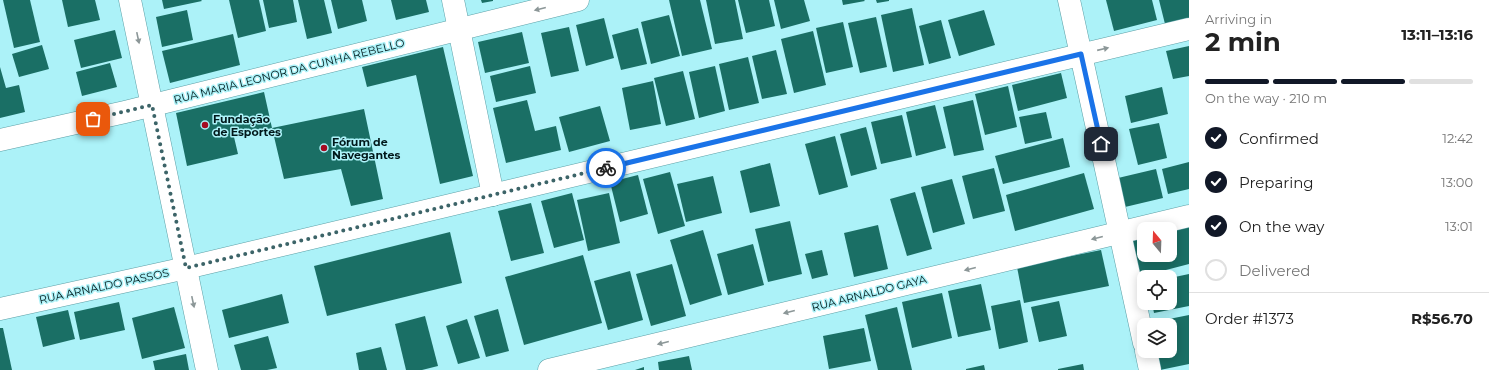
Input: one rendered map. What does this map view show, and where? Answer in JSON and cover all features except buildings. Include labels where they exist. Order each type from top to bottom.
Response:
[{"type":"street","points":[[130,0],[207,370]]},
{"type":"street","points":[[453,0],[493,195]]},
{"type":"street","name":"RUA MARIA LEONOR DA CUNHA REBELLO","points":[[0,140],[152,105],[578,0]]},
{"type":"street","points":[[1069,0],[1139,318]]},
{"type":"street","name":"RUA ARNALDO PASSOS","points":[[0,309],[186,268],[1189,29]]},
{"type":"street","name":"RUA ARNALDO GAYA","points":[[549,370],[1189,216]]},
{"type":"street","points":[[1147,358],[1150,370]]},
{"type":"way so far","points":[[93,119],[152,105],[186,268],[606,168]]},
{"type":"place","name":"Fundação de Esportes","points":[[205,125]]},
{"type":"place","name":"Fórum de Navegantes","points":[[324,148]]},
{"type":"route","points":[[606,168],[1081,54],[1101,144]]}]
